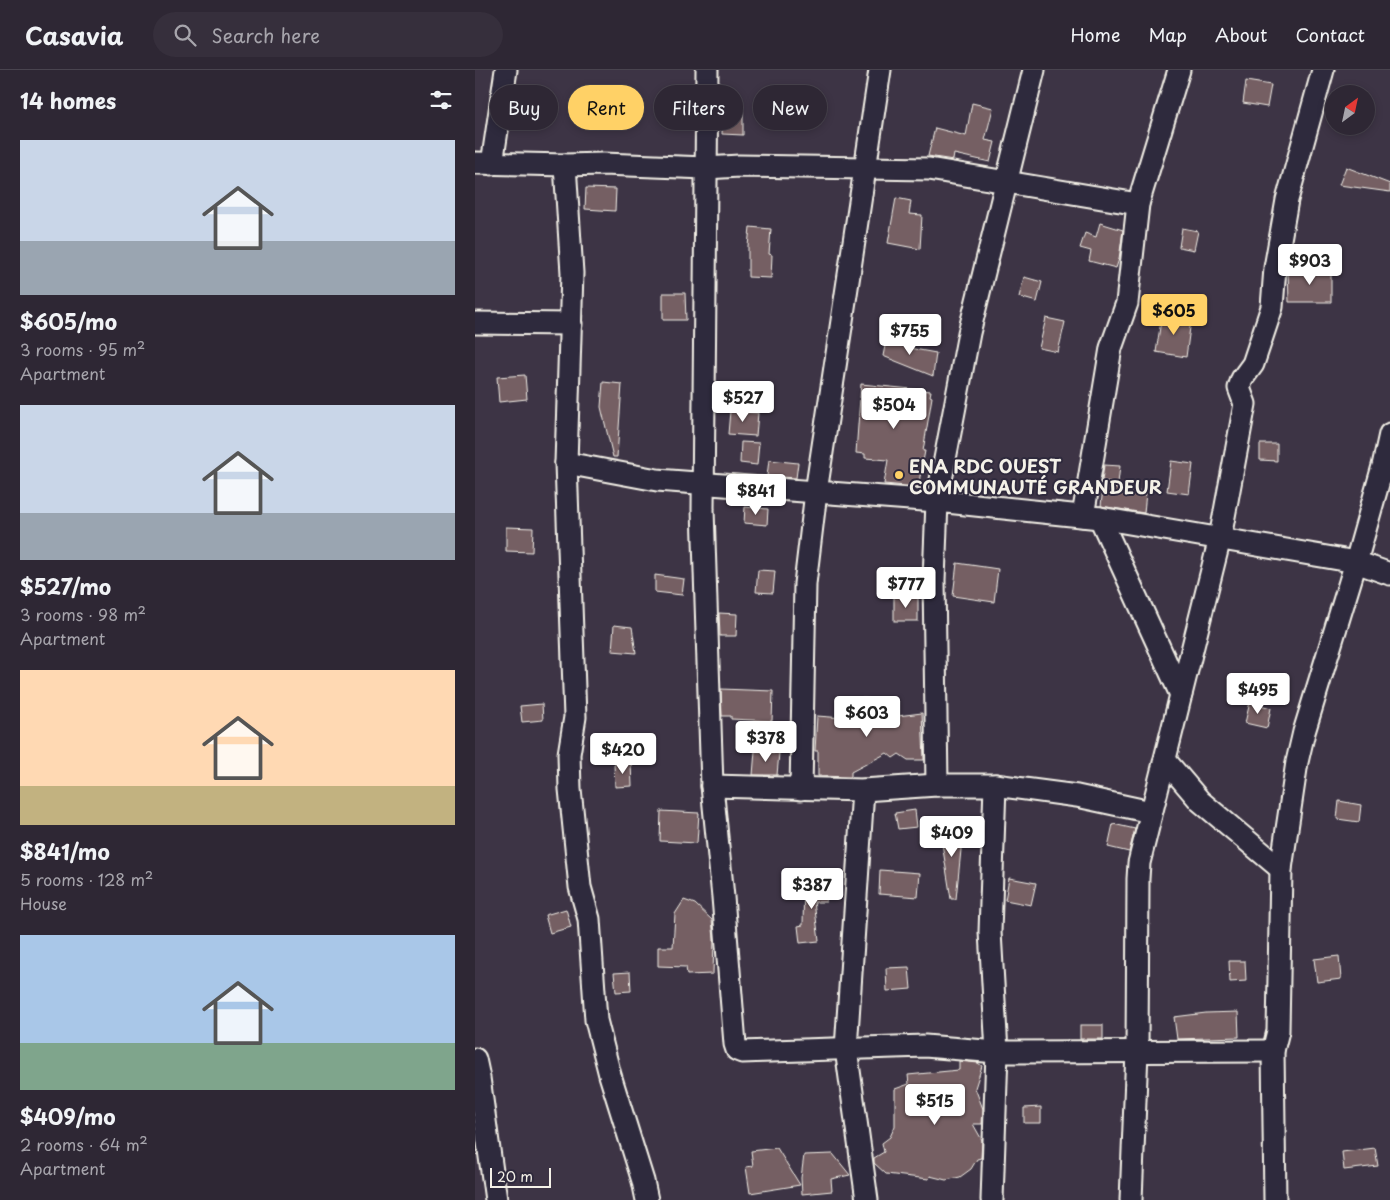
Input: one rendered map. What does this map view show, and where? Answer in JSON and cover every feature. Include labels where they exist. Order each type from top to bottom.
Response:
[{"type":"street","points":[[506,70],[483,164],[929,169],[1138,204]]},
{"type":"street","points":[[707,70],[703,509],[712,786],[737,1050],[741,1052],[925,1046],[997,1052],[1273,1051]]},
{"type":"street","points":[[801,789],[805,584],[880,70]]},
{"type":"street","points":[[937,785],[934,580],[937,501],[969,332],[1034,70]]},
{"type":"street","points":[[1179,70],[1138,204],[1127,303],[1111,348],[1091,517],[1181,695]]},
{"type":"street","points":[[1131,1200],[1137,1050],[1139,863],[1220,538],[1245,404],[1239,388],[1242,378],[1253,364],[1272,307],[1275,268],[1287,200],[1319,71]]},
{"type":"street","points":[[565,165],[571,249],[571,324],[567,386],[566,463],[575,717],[569,754],[569,789],[580,887],[589,919],[596,1020],[610,1075],[643,1181],[647,1200]]},
{"type":"street","points":[[475,323],[571,324]]},
{"type":"street","points":[[1275,1200],[1273,1051],[1278,1031],[1281,869],[1303,732],[1355,562],[1387,466],[1390,434]]},
{"type":"street","points":[[566,463],[657,480],[937,501],[1091,517],[1355,562],[1390,574]]},
{"type":"street","points":[[657,480],[703,509]]},
{"type":"street","points":[[1165,760],[1200,802],[1281,869]]},
{"type":"street","points":[[712,786],[863,790],[937,785],[995,785],[1077,796],[1151,812]]},
{"type":"street","points":[[992,1200],[997,1052],[990,932],[995,785]]},
{"type":"street","points":[[863,790],[847,1049],[867,1200]]},
{"type":"street","points":[[475,1059],[496,1200]]},
{"type":"building","points":[[1246,81],[1271,85],[1267,107],[1243,103]]},
{"type":"building","points":[[972,103],[993,108],[985,140],[995,142],[990,162],[954,154],[953,160],[928,156],[935,128],[966,136]]},
{"type":"building","points":[[722,130],[743,130],[743,135],[722,134]]},
{"type":"building","points":[[1346,167],[1390,184],[1390,192],[1339,185]]},
{"type":"building","points":[[586,188],[616,189],[615,211],[585,209]]},
{"type":"building","points":[[896,198],[911,201],[909,214],[922,215],[920,249],[888,243]]},
{"type":"building","points":[[1100,223],[1123,230],[1116,268],[1089,261],[1091,251],[1080,248],[1085,233],[1096,237]]},
{"type":"building","points":[[750,227],[771,229],[769,254],[772,255],[771,278],[748,277]]},
{"type":"building","points":[[1182,228],[1198,231],[1194,250],[1179,247]]},
{"type":"building","points":[[1288,270],[1331,270],[1331,302],[1289,302]]},
{"type":"building","points":[[1024,277],[1042,282],[1037,302],[1019,297]]},
{"type":"building","points":[[663,293],[685,293],[686,320],[663,320]]},
{"type":"building","points":[[1162,315],[1191,320],[1186,357],[1156,352]]},
{"type":"building","points":[[1046,318],[1065,322],[1058,352],[1039,348]]},
{"type":"building","points":[[887,336],[914,349],[936,353],[933,376],[883,356]]},
{"type":"building","points":[[525,375],[527,399],[499,402],[497,377]]},
{"type":"building","points":[[603,382],[622,384],[617,457],[613,457],[601,407]]},
{"type":"building","points":[[861,384],[931,391],[930,396],[932,397],[923,451],[925,451],[918,487],[884,484],[888,460],[865,458],[865,454],[856,453]]},
{"type":"building","points":[[730,411],[758,413],[756,436],[728,434]]},
{"type":"building","points":[[741,442],[759,443],[757,465],[740,463]]},
{"type":"building","points":[[1260,444],[1277,444],[1277,461],[1260,460]]},
{"type":"building","points":[[769,460],[798,463],[796,478],[767,476]]},
{"type":"building","points":[[1171,461],[1193,464],[1189,494],[1167,491]]},
{"type":"building","points":[[1104,465],[1120,466],[1118,483],[1102,481]]},
{"type":"building","points":[[1103,487],[1146,492],[1144,513],[1101,506]]},
{"type":"building","points":[[745,507],[768,509],[767,525],[744,523]]},
{"type":"building","points":[[506,527],[533,528],[532,552],[506,551]]},
{"type":"building","points":[[957,563],[998,569],[994,602],[953,596]]},
{"type":"building","points":[[758,570],[775,571],[773,593],[756,592]]},
{"type":"building","points":[[655,575],[684,579],[682,595],[655,592]]},
{"type":"building","points":[[894,596],[918,596],[918,621],[894,621]]},
{"type":"building","points":[[719,613],[737,614],[736,636],[720,636]]},
{"type":"building","points":[[614,625],[632,627],[636,653],[612,651]]},
{"type":"building","points":[[721,689],[773,691],[772,721],[731,719],[731,716],[722,716]]},
{"type":"building","points":[[853,698],[890,699],[889,717],[922,713],[924,760],[908,760],[899,754],[893,758],[887,753],[851,772],[851,777],[818,776],[818,751],[815,751],[817,716],[857,719]]},
{"type":"building","points":[[1250,702],[1271,708],[1267,728],[1245,723]]},
{"type":"building","points":[[542,704],[543,720],[522,722],[520,706]]},
{"type":"building","points":[[755,751],[779,753],[777,775],[753,775]]},
{"type":"building","points":[[631,763],[632,786],[615,787],[614,764]]},
{"type":"building","points":[[1339,801],[1361,805],[1359,822],[1337,819]]},
{"type":"building","points":[[915,810],[917,827],[898,829],[895,813]]},
{"type":"building","points":[[661,811],[699,813],[697,843],[660,841]]},
{"type":"building","points":[[1113,824],[1135,829],[1129,852],[1108,847]]},
{"type":"building","points":[[959,829],[961,850],[956,899],[951,899],[940,831]]},
{"type":"building","points":[[880,870],[920,873],[918,897],[879,894]]},
{"type":"building","points":[[1009,878],[1036,883],[1031,905],[1005,900]]},
{"type":"building","points":[[804,881],[827,882],[826,902],[814,902],[819,941],[800,943],[798,926],[803,925]]},
{"type":"building","points":[[684,900],[695,904],[712,920],[714,938],[713,974],[687,975],[686,967],[658,966],[658,947],[673,947],[675,914]]},
{"type":"building","points":[[566,909],[571,927],[550,933],[545,915]]},
{"type":"building","points":[[1339,956],[1341,979],[1317,982],[1314,959]]},
{"type":"building","points":[[1229,961],[1245,961],[1246,981],[1230,982]]},
{"type":"building","points":[[909,967],[911,989],[887,991],[886,968]]},
{"type":"building","points":[[630,972],[631,991],[616,992],[614,973]]},
{"type":"building","points":[[1238,1012],[1239,1037],[1177,1039],[1174,1017]]},
{"type":"building","points":[[1080,1025],[1103,1025],[1103,1039],[1080,1039]]},
{"type":"building","points":[[959,1061],[978,1063],[982,1066],[975,1088],[983,1109],[982,1124],[973,1124],[982,1140],[981,1158],[977,1159],[971,1169],[960,1177],[946,1180],[930,1176],[929,1179],[886,1174],[874,1163],[874,1158],[884,1152],[882,1143],[890,1137],[895,1126],[895,1089],[909,1084],[908,1075],[959,1070]]},
{"type":"building","points":[[1041,1107],[1041,1123],[1024,1123],[1024,1108]]},
{"type":"building","points":[[777,1148],[800,1185],[750,1193],[746,1167],[753,1166],[751,1151]]},
{"type":"building","points":[[1375,1148],[1378,1166],[1344,1170],[1342,1152]]},
{"type":"building","points":[[833,1154],[850,1175],[831,1179],[832,1191],[802,1194],[801,1178],[804,1155]]},
{"type":"place","name":"ENA RDC OUEST COMMUNAUTÉ GRANDEUR","points":[[899,475]]}]
